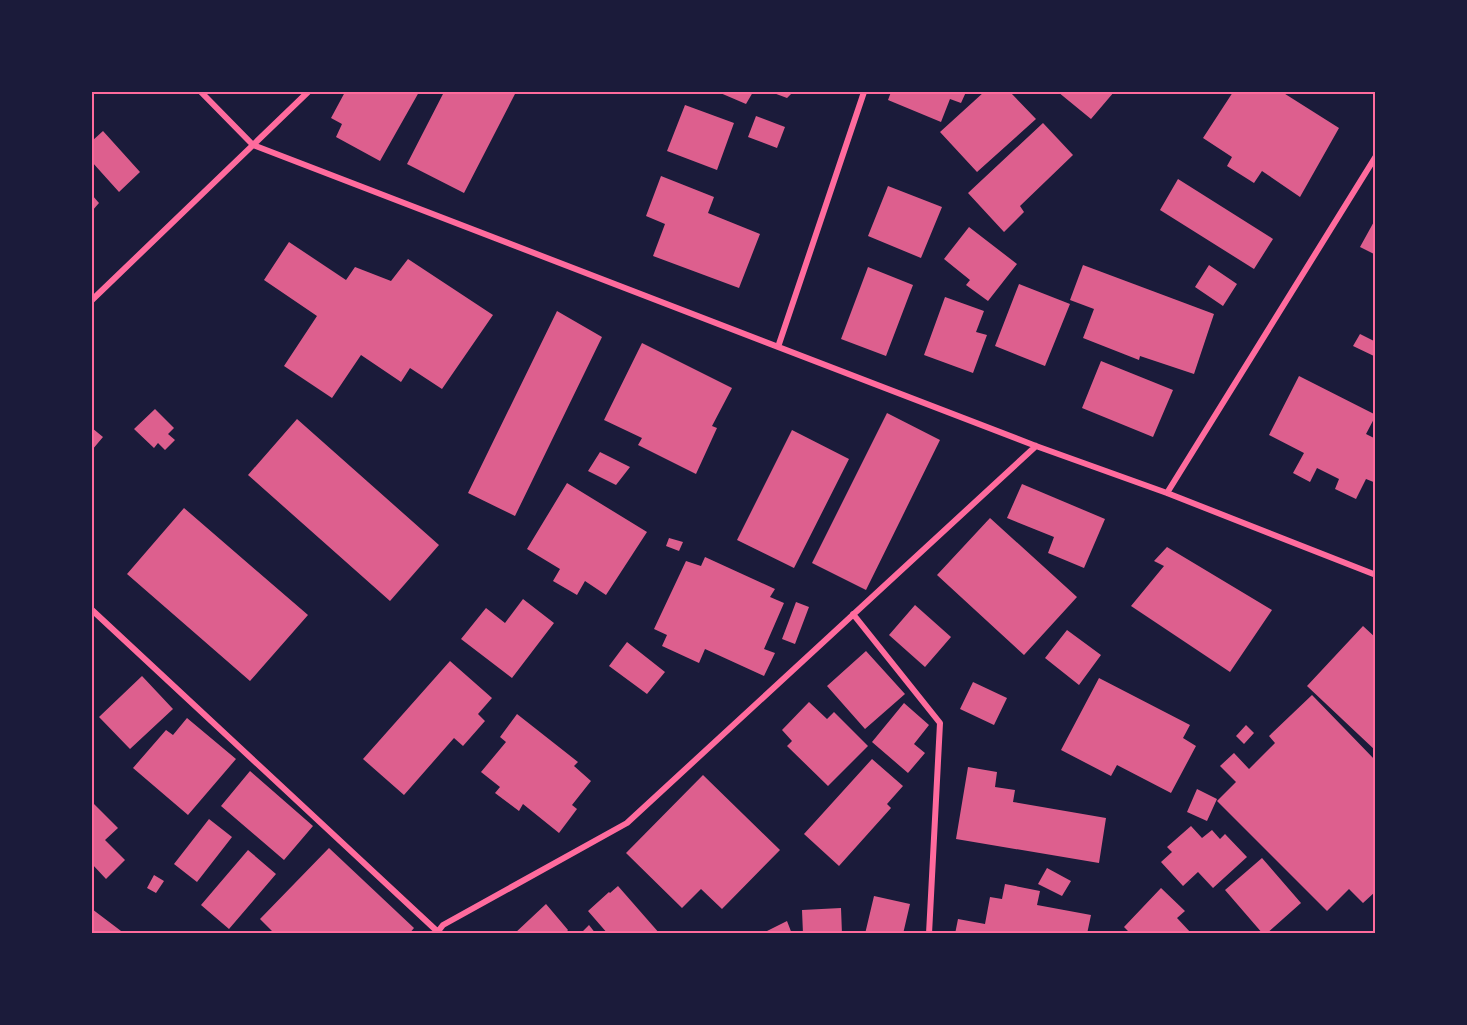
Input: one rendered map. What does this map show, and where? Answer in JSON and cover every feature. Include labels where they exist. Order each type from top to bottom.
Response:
[{"type":"street","points":[[201,92],[252,145],[1036,446],[1167,493],[1376,575]]},
{"type":"street","points":[[92,300],[308,92]]},
{"type":"street","points":[[778,347],[864,92]]},
{"type":"street","points":[[1167,493],[1376,156]]},
{"type":"street","points":[[92,610],[437,932],[443,925],[627,823],[1036,446]]},
{"type":"street","points":[[854,614],[940,723],[929,933]]},
{"type":"building","points":[[345,92],[419,92],[380,161],[336,137],[342,124],[331,118]]},
{"type":"building","points":[[444,92],[516,92],[464,193],[407,164]]},
{"type":"building","points":[[718,92],[753,92],[746,104]]},
{"type":"building","points":[[771,92],[793,92],[787,98]]},
{"type":"building","points":[[891,92],[966,92],[961,103],[950,99],[941,122],[888,100]]},
{"type":"building","points":[[984,92],[1010,92],[1036,119],[977,172],[940,132]]},
{"type":"building","points":[[1058,92],[1114,92],[1091,119]]},
{"type":"building","points":[[1233,92],[1282,92],[1339,128],[1300,197],[1262,171],[1254,183],[1227,166],[1232,157],[1203,138]]},
{"type":"building","points":[[685,105],[734,123],[717,170],[667,151]]},
{"type":"building","points":[[756,116],[785,127],[777,148],[748,137]]},
{"type":"building","points":[[1043,123],[1073,155],[1020,206],[1024,212],[1004,232],[968,193]]},
{"type":"building","points":[[103,131],[140,172],[119,192],[92,162],[92,141]]},
{"type":"building","points":[[661,176],[714,197],[708,213],[760,234],[739,288],[653,256],[665,224],[646,216]]},
{"type":"building","points":[[1178,179],[1273,239],[1254,269],[1160,210]]},
{"type":"building","points":[[888,186],[942,207],[921,258],[868,236]]},
{"type":"building","points":[[92,195],[99,203],[92,211]]},
{"type":"building","points":[[1376,218],[1376,255],[1360,247]]},
{"type":"building","points":[[969,227],[1017,264],[988,301],[966,285],[970,280],[944,259]]},
{"type":"building","points":[[289,242],[346,280],[355,267],[391,281],[408,259],[493,315],[442,389],[410,368],[401,382],[361,355],[332,398],[284,366],[317,316],[264,280]]},
{"type":"building","points":[[1083,265],[1214,314],[1194,374],[1140,356],[1139,360],[1083,338],[1094,309],[1070,300]]},
{"type":"building","points":[[1209,265],[1237,284],[1223,306],[1195,287]]},
{"type":"building","points":[[868,267],[913,285],[886,356],[841,339]]},
{"type":"building","points":[[1019,284],[1070,304],[1045,366],[995,346]]},
{"type":"building","points":[[945,297],[984,311],[976,332],[987,335],[973,373],[924,355]]},
{"type":"building","points":[[557,311],[602,337],[515,516],[468,493]]},
{"type":"building","points":[[1360,334],[1376,342],[1376,357],[1353,346]]},
{"type":"building","points":[[642,343],[732,388],[712,426],[717,428],[696,474],[638,445],[642,438],[604,420]]},
{"type":"building","points":[[1101,361],[1173,390],[1153,437],[1082,408]]},
{"type":"building","points":[[1299,376],[1376,415],[1366,434],[1376,439],[1376,483],[1366,479],[1356,499],[1335,489],[1339,479],[1317,468],[1310,482],[1293,473],[1304,453],[1269,435]]},
{"type":"building","points":[[155,409],[174,428],[168,434],[175,440],[165,450],[158,443],[154,448],[134,429]]},
{"type":"building","points":[[887,413],[940,440],[866,590],[812,563]]},
{"type":"building","points":[[297,419],[439,545],[390,601],[248,475]]},
{"type":"building","points":[[92,428],[103,437],[92,450]]},
{"type":"building","points":[[792,430],[849,459],[794,568],[737,540]]},
{"type":"building","points":[[600,452],[630,467],[616,485],[588,471]]},
{"type":"building","points":[[567,483],[647,532],[606,595],[585,581],[577,595],[553,581],[560,569],[527,549]]},
{"type":"building","points":[[1022,484],[1105,519],[1084,568],[1048,553],[1054,537],[1007,518]]},
{"type":"building","points":[[184,508],[308,615],[250,681],[127,574]]},
{"type":"building","points":[[990,518],[1077,597],[1024,655],[937,575]]},
{"type":"building","points":[[669,538],[683,542],[679,551],[666,546]]},
{"type":"building","points":[[1167,547],[1272,610],[1230,672],[1131,606],[1164,566],[1154,561]]},
{"type":"building","points":[[705,557],[775,589],[770,597],[784,603],[764,649],[775,653],[764,676],[705,649],[699,663],[662,646],[667,635],[654,629],[686,561],[701,566]]},
{"type":"building","points":[[523,599],[554,623],[512,678],[461,639],[486,608],[505,623]]},
{"type":"building","points":[[796,602],[809,607],[795,644],[782,639]]},
{"type":"building","points":[[915,605],[951,637],[925,667],[889,635]]},
{"type":"building","points":[[1363,626],[1376,638],[1376,751],[1307,686]]},
{"type":"building","points":[[1067,630],[1101,655],[1079,685],[1045,658]]},
{"type":"building","points":[[627,642],[665,672],[647,694],[609,666]]},
{"type":"building","points":[[866,651],[905,694],[865,729],[827,686]]},
{"type":"building","points":[[450,661],[492,698],[478,714],[485,721],[463,746],[454,738],[404,795],[363,759]]},
{"type":"building","points":[[142,676],[173,709],[130,749],[99,717]]},
{"type":"building","points":[[1099,678],[1190,725],[1183,738],[1196,746],[1171,793],[1117,765],[1111,776],[1061,750]]},
{"type":"building","points":[[973,682],[1007,698],[994,725],[960,709]]},
{"type":"building","points":[[1312,695],[1376,761],[1376,891],[1363,903],[1349,889],[1327,911],[1217,801],[1236,782],[1220,766],[1234,753],[1249,769],[1275,743],[1269,736]]},
{"type":"building","points":[[809,702],[827,719],[834,712],[868,746],[828,786],[787,746],[792,741],[782,730]]},
{"type":"building","points":[[904,703],[929,725],[914,744],[925,753],[908,773],[872,742]]},
{"type":"building","points":[[517,714],[578,762],[574,766],[591,781],[572,805],[577,809],[559,833],[523,804],[519,811],[495,793],[500,787],[481,772],[506,742],[500,737]]},
{"type":"building","points":[[187,718],[236,759],[188,815],[133,768],[166,730],[173,735]]},
{"type":"building","points":[[1246,725],[1254,733],[1244,744],[1236,736]]},
{"type":"building","points":[[872,759],[903,786],[887,804],[891,808],[839,866],[804,834]]},
{"type":"building","points":[[968,767],[997,772],[995,787],[1015,790],[1013,802],[1106,818],[1099,863],[956,839]]},
{"type":"building","points":[[250,771],[313,826],[284,860],[221,806]]},
{"type":"building","points":[[703,775],[780,850],[722,909],[701,889],[682,908],[626,853]]},
{"type":"building","points":[[1197,789],[1217,799],[1207,821],[1187,812]]},
{"type":"building","points":[[92,802],[118,828],[105,840],[125,860],[106,879],[92,864]]},
{"type":"building","points":[[209,819],[232,837],[197,882],[174,864]]},
{"type":"building","points":[[1191,826],[1202,838],[1212,830],[1220,839],[1225,834],[1247,857],[1213,888],[1198,872],[1183,886],[1161,862],[1172,852],[1167,847]]},
{"type":"building","points":[[329,848],[414,928],[409,934],[307,934],[305,932],[303,934],[275,934],[260,919]]},
{"type":"building","points":[[248,850],[276,874],[229,929],[201,905]]},
{"type":"building","points":[[1262,858],[1301,903],[1266,934],[1263,934],[1225,890]]},
{"type":"building","points":[[1047,868],[1071,881],[1062,896],[1038,884]]},
{"type":"building","points":[[154,875],[164,881],[156,893],[147,888]]},
{"type":"building","points":[[1005,884],[1040,891],[1037,905],[1091,915],[1087,934],[955,934],[958,919],[985,924],[990,897],[1002,899]]},
{"type":"building","points":[[618,886],[660,934],[608,934],[588,911]]},
{"type":"building","points":[[1161,888],[1185,911],[1177,918],[1192,934],[1131,934],[1124,927]]},
{"type":"building","points":[[874,896],[910,904],[903,934],[865,934]]},
{"type":"building","points":[[546,904],[568,930],[565,934],[514,934]]},
{"type":"building","points":[[841,908],[842,934],[803,934],[802,910]]},
{"type":"building","points":[[92,909],[125,934],[92,934]]},
{"type":"building","points":[[787,921],[792,934],[761,934]]},
{"type":"building","points":[[589,925],[596,934],[580,934]]}]
